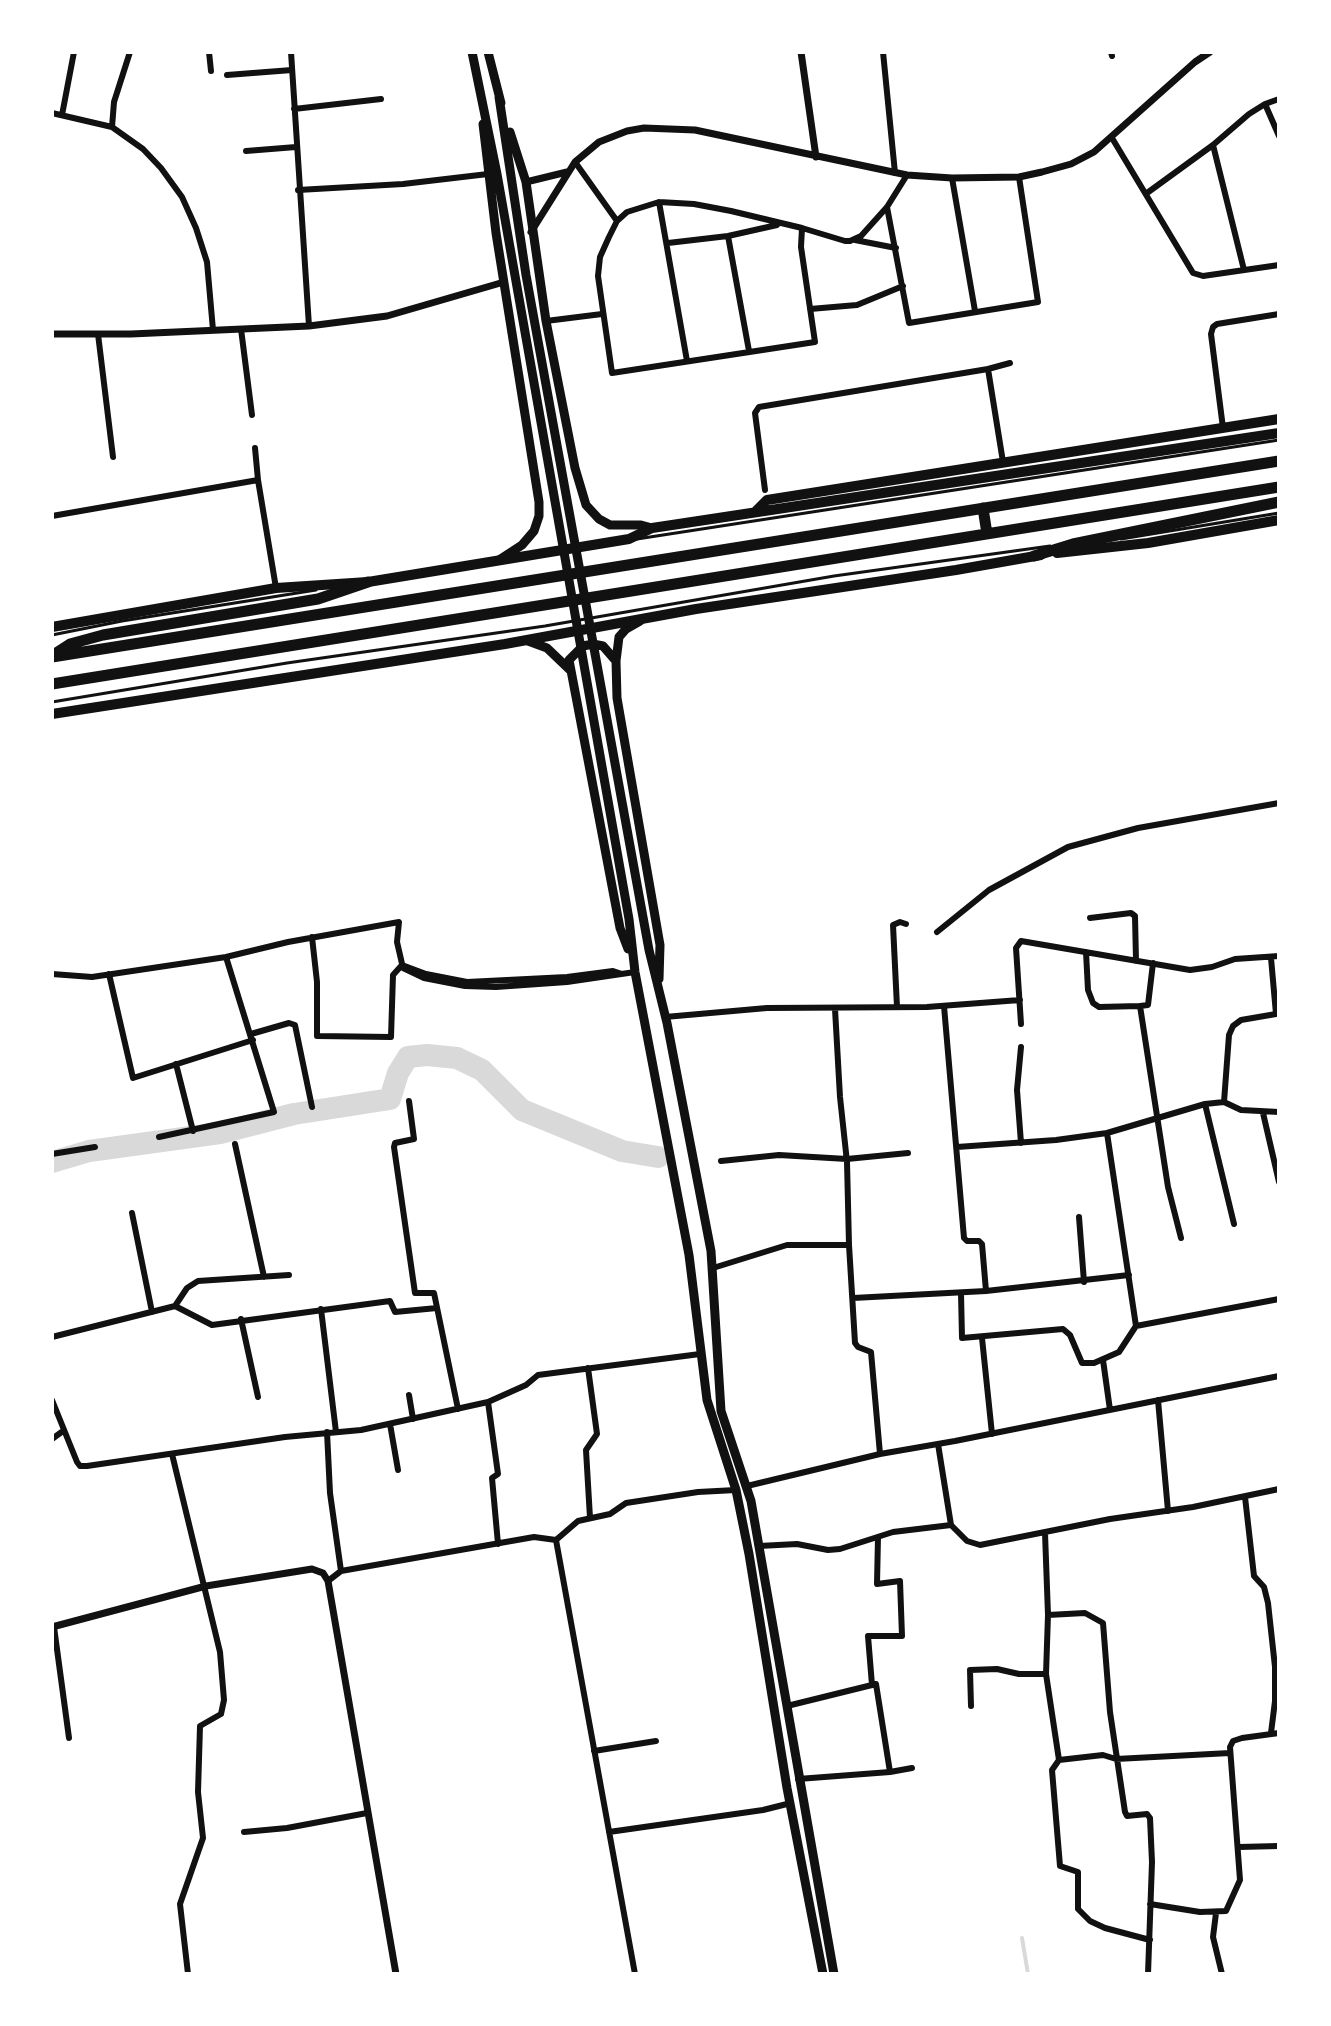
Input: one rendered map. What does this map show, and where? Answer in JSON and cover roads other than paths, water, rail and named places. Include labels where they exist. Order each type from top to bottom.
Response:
[{"type":"highway","points":[[755,512],[767,500],[1279,419]]},
{"type":"highway","points":[[52,627],[276,588],[368,582],[629,539],[652,528],[1279,433]]},
{"type":"highway","points":[[1116,458],[1128,442]]},
{"type":"highway","points":[[1096,446],[1116,458]]},
{"type":"highway","points":[[52,656],[221,632],[1279,461]]},
{"type":"highway","points":[[52,684],[1279,487]]},
{"type":"highway","points":[[1034,556],[1073,544],[1279,502]]},
{"type":"highway","points":[[983,508],[987,534]]},
{"type":"highway","points":[[52,714],[522,641],[651,616],[1034,556],[1148,543],[1279,520]]},
{"type":"highway","points":[[52,656],[70,644],[103,635],[318,599],[368,582]]},
{"type":"main road","points":[[472,52],[482,93],[504,282],[539,516],[534,531],[522,545],[498,560]]},
{"type":"main road","points":[[488,52],[526,182],[546,321],[577,475],[586,505],[599,519],[610,525],[652,528]]},
{"type":"main road","points":[[499,97],[526,275],[652,967],[658,982],[713,1268],[721,1411],[747,1486],[834,1974]]},
{"type":"main road","points":[[493,174],[629,919],[635,972],[689,1255],[710,1414],[736,1490],[823,1974]]},
{"type":"main road","points":[[536,486],[554,494],[564,492],[577,475]]},
{"type":"main road","points":[[651,616],[621,633],[616,661],[617,698],[661,957],[658,982]]},
{"type":"main road","points":[[522,641],[540,644],[570,670]]},
{"type":"main road","points":[[616,661],[603,646],[593,644],[583,646],[569,660],[620,928],[633,959]]},
{"type":"street","points":[[62,115],[74,52]]},
{"type":"street","points":[[112,127],[114,102],[130,52]]},
{"type":"street","points":[[209,52],[211,71]]},
{"type":"street","points":[[291,52],[309,326]]},
{"type":"street","points":[[801,52],[816,157]]},
{"type":"street","points":[[883,52],[895,173]]},
{"type":"street","points":[[531,232],[575,162],[599,142],[627,131],[644,128],[695,130],[907,175],[1019,177],[1071,164],[1094,152],[1210,52]]},
{"type":"street","points":[[227,75],[292,70]]},
{"type":"street","points":[[294,109],[381,99]]},
{"type":"street","points":[[1147,193],[1265,104],[1279,99]]},
{"type":"street","points":[[1265,104],[1279,136]]},
{"type":"street","points":[[52,113],[112,127],[143,149],[161,168],[182,197],[207,262],[213,330]]},
{"type":"street","points":[[1112,138],[1193,273],[1203,276],[1279,265]]},
{"type":"street","points":[[1213,145],[1244,270]]},
{"type":"street","points":[[246,151],[296,147]]},
{"type":"street","points":[[575,162],[617,221]]},
{"type":"street","points":[[526,182],[567,172]]},
{"type":"street","points":[[298,190],[403,184],[493,174]]},
{"type":"street","points":[[855,240],[887,207],[907,175]]},
{"type":"street","points":[[887,207],[909,323],[1038,302],[1019,177]]},
{"type":"street","points":[[952,178],[975,311]]},
{"type":"street","points":[[659,202],[687,361]]},
{"type":"street","points":[[802,228],[801,247],[815,342],[612,373],[598,276],[600,257],[617,221],[640,206],[659,202],[694,204],[802,228],[845,241],[896,248]]},
{"type":"street","points":[[668,243],[728,236],[781,224]]},
{"type":"street","points":[[728,236],[749,351]]},
{"type":"street","points":[[52,334],[309,326],[387,316],[504,282]]},
{"type":"street","points":[[810,309],[857,305],[903,286]]},
{"type":"street","points":[[546,321],[602,314]]},
{"type":"street","points":[[1223,428],[1211,334],[1213,327],[1279,314]]},
{"type":"street","points":[[241,329],[252,415]]},
{"type":"street","points":[[98,334],[113,457]]},
{"type":"street","points":[[765,490],[755,413],[759,407],[1010,363]]},
{"type":"street","points":[[988,369],[1003,462]]},
{"type":"street","points":[[255,448],[276,588]]},
{"type":"street","points":[[52,516],[258,480]]},
{"type":"street","points":[[937,932],[989,890],[1068,847],[1138,828],[1279,803]]},
{"type":"street","points":[[1090,918],[1131,913],[1135,916],[1136,961]]},
{"type":"street","points":[[52,974],[92,977],[226,957],[312,937],[399,922],[397,942],[404,970],[424,978],[478,987],[567,982],[635,972]]},
{"type":"street","points":[[897,1007],[893,925],[900,922],[906,924]]},
{"type":"street","points":[[312,937],[317,982],[317,1036],[391,1037],[393,975],[402,965]]},
{"type":"street","points":[[1021,1024],[1018,943],[1190,970],[1235,959],[1279,956]]},
{"type":"street","points":[[1086,952],[1088,990],[1093,1003],[1099,1007],[1148,1005],[1153,963]]},
{"type":"street","points":[[159,1137],[274,1112],[226,957]]},
{"type":"street","points":[[1224,1102],[1229,1035],[1233,1026],[1241,1020],[1275,1015],[1277,1002],[1271,958]]},
{"type":"street","points":[[109,974],[133,1078],[289,1023],[295,1025],[312,1107]]},
{"type":"street","points":[[665,1017],[767,1008],[944,1006],[1020,1000]]},
{"type":"street","points":[[944,1006],[964,1238],[982,1244],[986,1291]]},
{"type":"street","points":[[1140,1006],[1168,1187],[1181,1238]]},
{"type":"street","points":[[835,1009],[847,1159],[855,1343],[871,1352],[880,1454]]},
{"type":"street","points":[[1021,1047],[1017,1090],[1021,1143]]},
{"type":"street","points":[[176,1064],[193,1131]]},
{"type":"street","points":[[409,1101],[414,1139],[395,1143],[415,1293],[434,1293],[458,1409]]},
{"type":"street","points":[[957,1147],[1108,1136],[1205,1104],[1224,1102],[1241,1110],[1279,1112]]},
{"type":"street","points":[[1205,1104],[1234,1224]]},
{"type":"street","points":[[1263,1113],[1279,1182]]},
{"type":"street","points":[[961,1293],[962,1338],[1063,1329],[1070,1335],[1082,1363],[1103,1360],[1119,1352],[1136,1326],[1108,1136]]},
{"type":"street","points":[[235,1144],[264,1277]]},
{"type":"street","points":[[52,1154],[95,1147]]},
{"type":"street","points":[[721,1161],[779,1155],[847,1159],[908,1153]]},
{"type":"street","points":[[132,1213],[152,1312]]},
{"type":"street","points":[[1079,1217],[1084,1282]]},
{"type":"street","points":[[713,1268],[787,1245],[849,1245]]},
{"type":"street","points":[[52,1337],[175,1306],[187,1288],[198,1281],[289,1275]]},
{"type":"street","points":[[853,1298],[986,1291],[1129,1275]]},
{"type":"street","points":[[1136,1326],[1279,1299]]},
{"type":"street","points":[[175,1306],[212,1325],[390,1301],[395,1312],[437,1308]]},
{"type":"street","points":[[321,1309],[336,1432]]},
{"type":"street","points":[[241,1319],[258,1397]]},
{"type":"street","points":[[982,1338],[992,1434]]},
{"type":"street","points":[[52,1400],[78,1465],[87,1466],[390,1424],[488,1402],[526,1385],[538,1375],[700,1354]]},
{"type":"street","points":[[1103,1360],[1110,1410]]},
{"type":"street","points":[[588,1368],[597,1434],[586,1450],[590,1518]]},
{"type":"street","points":[[747,1486],[880,1454],[1279,1376]]},
{"type":"street","points":[[409,1395],[413,1419]]},
{"type":"street","points":[[1158,1400],[1168,1511]]},
{"type":"street","points":[[488,1402],[498,1474],[492,1478],[498,1544]]},
{"type":"street","points":[[390,1424],[398,1470]]},
{"type":"street","points":[[52,1439],[63,1431]]},
{"type":"street","points":[[327,1432],[332,1507],[341,1571]]},
{"type":"street","points":[[938,1444],[951,1525],[967,1541],[980,1545],[1279,1489]]},
{"type":"street","points":[[172,1454],[220,1652],[224,1700],[221,1714],[200,1726],[198,1792],[203,1838],[180,1904],[188,1974]]},
{"type":"street","points":[[328,1581],[341,1571],[534,1537],[556,1540],[578,1521],[610,1514],[626,1503],[736,1490]]},
{"type":"street","points":[[1150,1904],[1216,1913],[1226,1911],[1240,1883],[1230,1753],[1232,1743],[1237,1739],[1275,1733],[1275,1667],[1270,1621],[1264,1587],[1254,1576],[1245,1497]]},
{"type":"street","points":[[759,1546],[797,1544],[828,1550],[848,1547],[893,1532],[951,1525]]},
{"type":"street","points":[[1045,1533],[1048,1615],[1046,1674],[1059,1760],[1052,1770],[1060,1866],[1079,1873],[1079,1910],[1090,1921],[1150,1940]]},
{"type":"street","points":[[872,1685],[868,1636],[902,1636],[900,1581],[877,1584],[878,1537]]},
{"type":"street","points":[[556,1540],[635,1974]]},
{"type":"street","points":[[69,1738],[53,1627],[206,1586],[312,1569],[323,1573],[328,1581],[396,1974]]},
{"type":"street","points":[[1048,1615],[1085,1613],[1103,1623],[1116,1759],[1125,1814],[1149,1816],[1152,1862],[1148,1974]]},
{"type":"street","points":[[1270,1621],[1279,1619]]},
{"type":"street","points":[[971,1706],[970,1670],[997,1669],[1019,1674],[1046,1674]]},
{"type":"street","points":[[787,1706],[876,1684],[890,1772]]},
{"type":"street","points":[[594,1751],[656,1741]]},
{"type":"street","points":[[1059,1760],[1103,1755],[1116,1759],[1230,1753]]},
{"type":"street","points":[[798,1779],[912,1768]]},
{"type":"street","points":[[609,1832],[763,1810],[791,1803]]},
{"type":"street","points":[[244,1832],[287,1828],[367,1813]]},
{"type":"street","points":[[1239,1847],[1279,1846]]},
{"type":"street","points":[[1216,1913],[1213,1937],[1222,1974]]},
{"type":"lane","points":[[629,539],[1279,440]]},
{"type":"lane","points":[[52,702],[287,663],[535,628],[834,576],[1139,538],[1279,513]]},
{"type":"lane","points":[[52,635],[368,582]]},
{"type":"waterway","points":[[52,1162],[89,1151],[220,1133],[294,1114],[390,1099],[398,1073],[408,1057],[427,1055],[457,1058],[482,1070],[522,1110],[622,1151],[658,1157]]},
{"type":"waterway","points":[[1022,1938],[1028,1974]]}]
